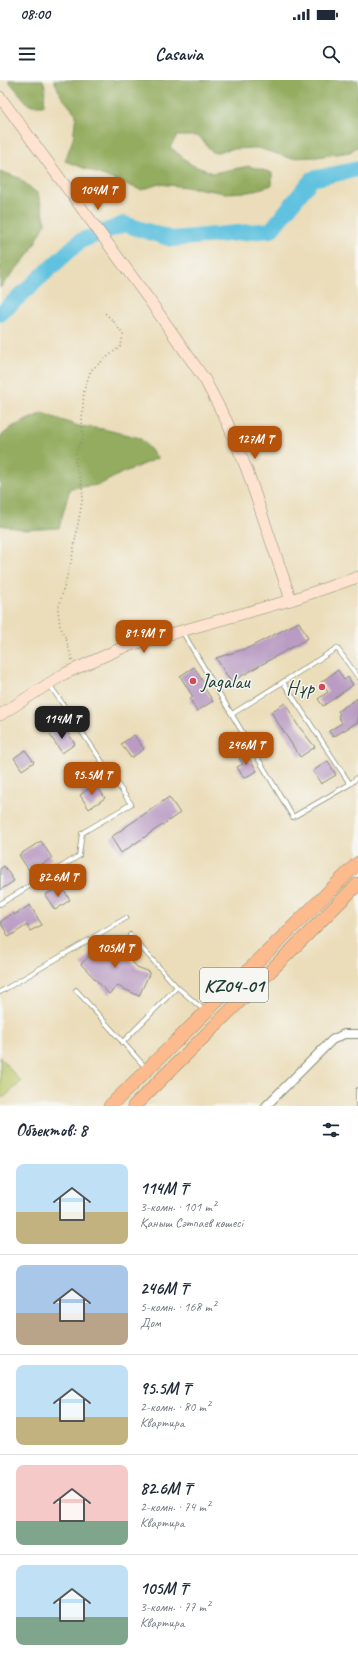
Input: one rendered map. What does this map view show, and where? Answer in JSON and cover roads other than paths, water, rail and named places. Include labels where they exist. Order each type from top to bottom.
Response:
[{"type":"main road","points":[[0,97],[150,301],[205,380],[227,422],[247,470],[291,600]]},
{"type":"main road","points":[[0,716],[49,684],[74,670],[124,648],[291,600],[358,577]]},
{"type":"main road","name":"KZ04-01","points":[[110,1106],[358,863]]},
{"type":"main road","name":"KZ04-01","points":[[134,1106],[358,884]]},
{"type":"main road","points":[[232,987],[242,999]]},
{"type":"street","points":[[266,1106],[332,1040],[344,1034],[358,1034]]},
{"type":"lane","points":[[182,631],[292,817],[350,784],[358,777]]},
{"type":"lane","points":[[232,714],[337,648],[358,677]]},
{"type":"lane","points":[[283,682],[350,784]]},
{"type":"lane","points":[[0,904],[80,856],[82,833],[131,804],[49,684]]},
{"type":"lane","points":[[0,992],[126,918]]},
{"type":"lane","points":[[130,935],[177,987],[206,1011]]},
{"type":"lane","points":[[122,1043],[177,987]]},
{"type":"lane","points":[[76,990],[147,1070]]},
{"type":"lane","points":[[358,1090],[358,1106]]},
{"type":"waterway","points":[[0,314],[80,241],[124,224],[172,239],[271,230],[312,179],[358,169]]},
{"type":"place","name":"Jagalau","points":[[193,681]]},
{"type":"place","name":"Нұр","points":[[322,687]]}]
